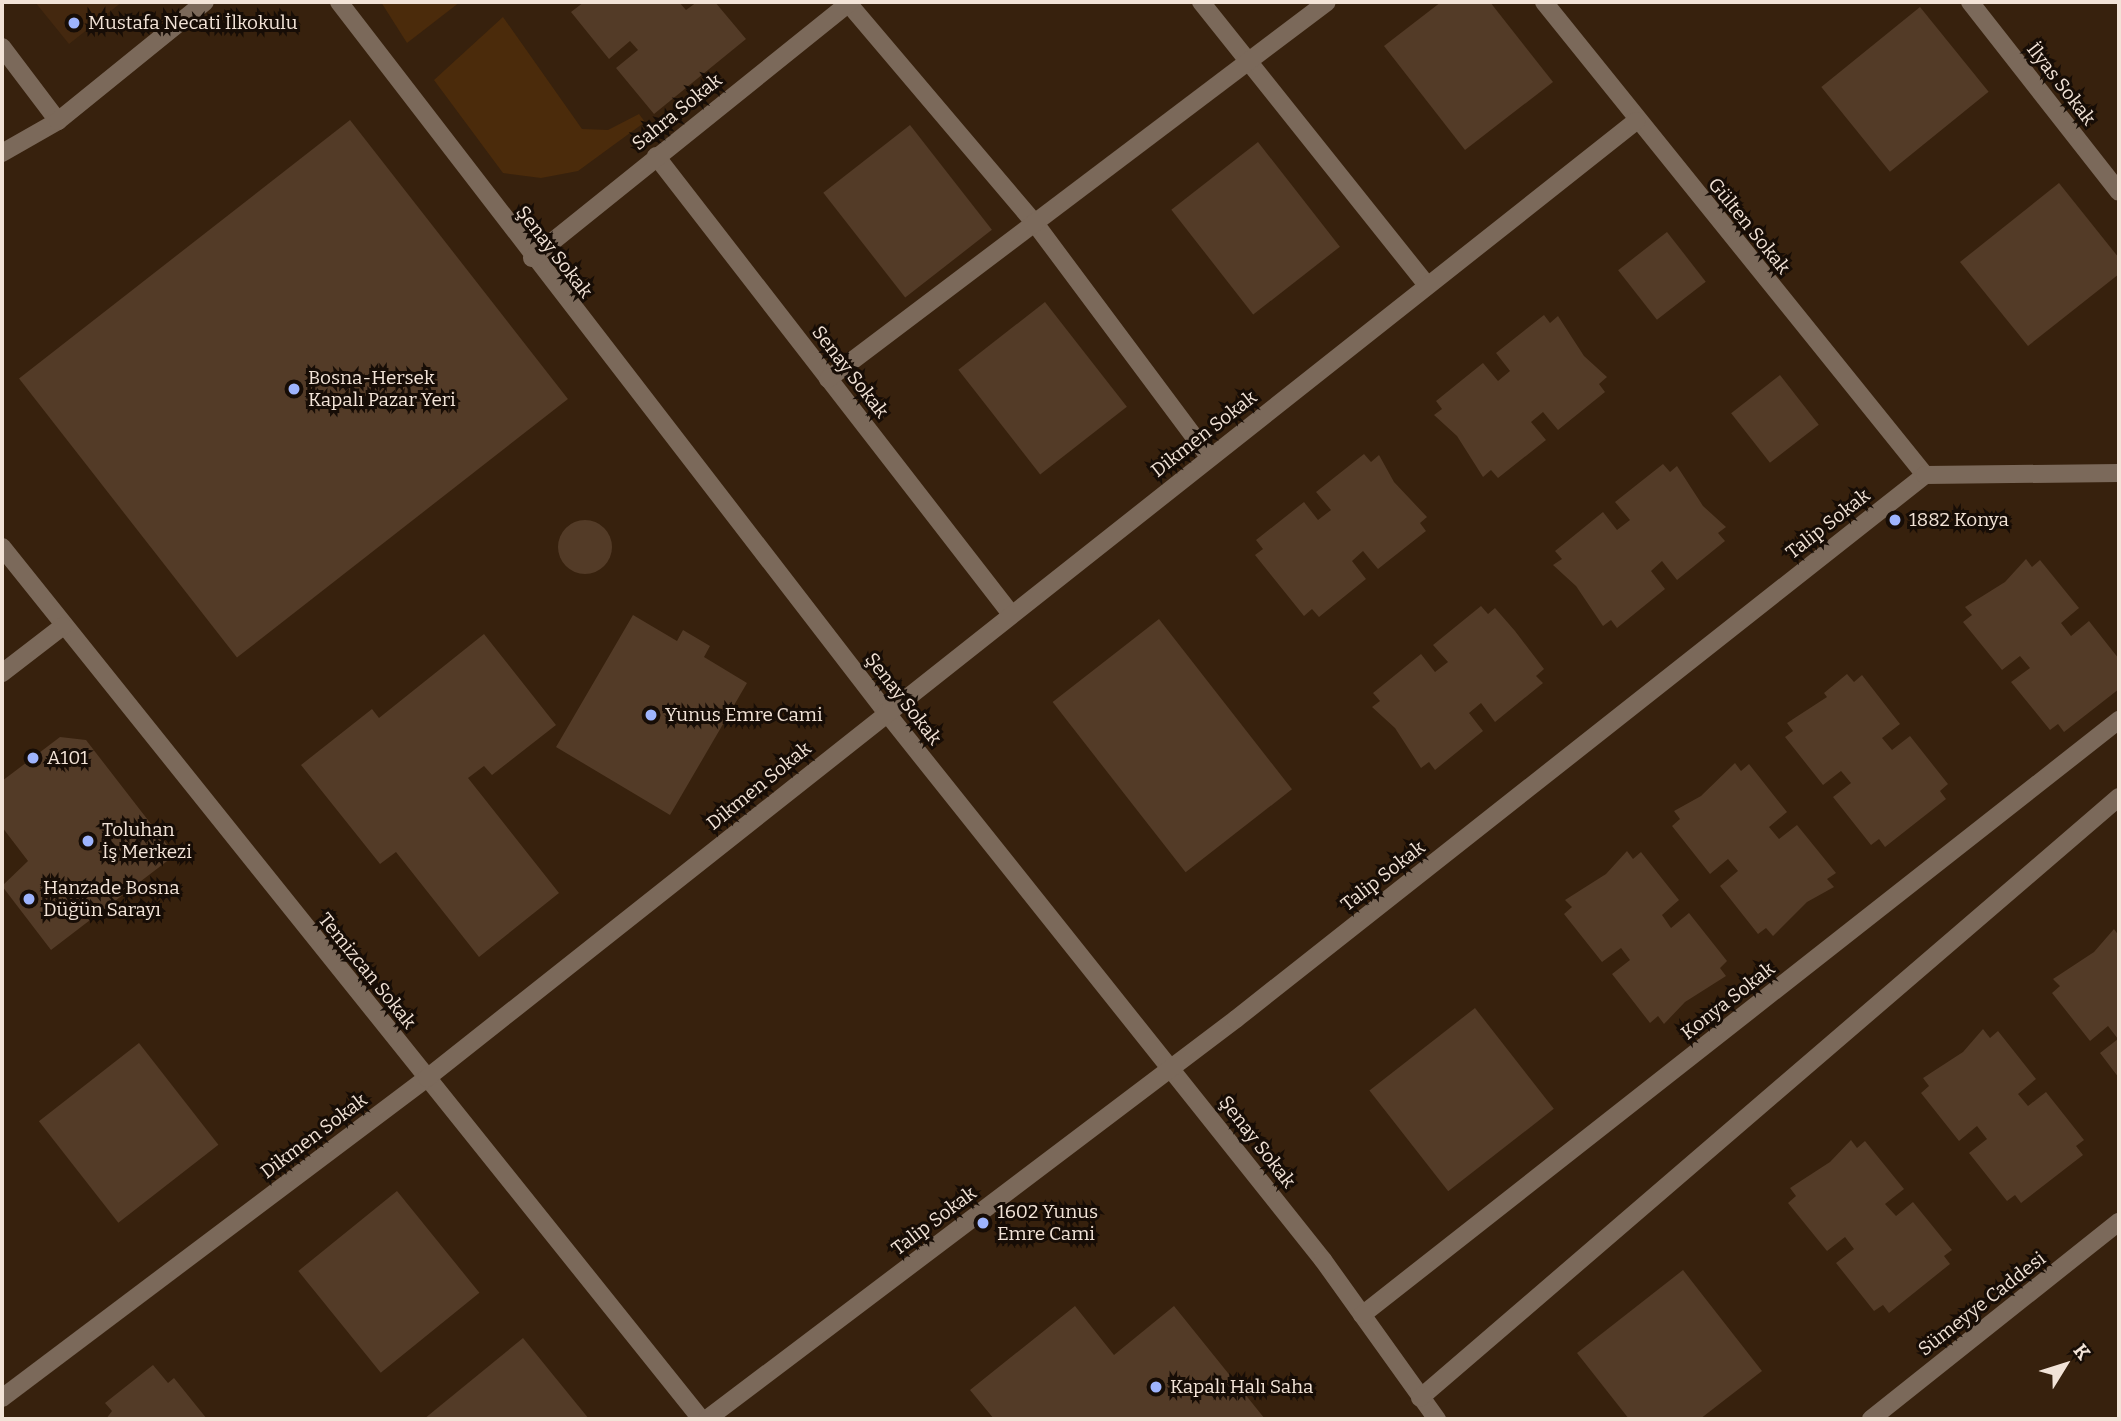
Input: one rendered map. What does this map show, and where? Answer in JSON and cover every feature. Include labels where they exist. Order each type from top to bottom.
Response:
[{"type":"street","points":[[2,153],[58,121],[205,2]]},
{"type":"street","name":"Şenay Sokak","points":[[339,2],[532,258],[886,712],[1172,1067],[1363,1315],[1437,1419]]},
{"type":"street","points":[[849,2],[1034,222],[1209,457]]},
{"type":"street","name":"Sahra Sokak","points":[[532,258],[849,2]]},
{"type":"street","points":[[1201,2],[1427,285]]},
{"type":"street","points":[[828,379],[1327,2]]},
{"type":"street","name":"Gülten Sokak","points":[[1544,2],[1636,121],[1925,475]]},
{"type":"street","name":"İlyas Sokak","points":[[1970,2],[2119,192]]},
{"type":"street","points":[[2,47],[58,121]]},
{"type":"street","name":"Dikmen Sokak","points":[[2,1398],[426,1078],[1636,121]]},
{"type":"street","name":"Senay Sokak","points":[[656,156],[1011,614]]},
{"type":"street","points":[[1925,475],[2119,473]]},
{"type":"street","name":"Talip Sokak","points":[[707,1419],[1172,1067],[1925,475]]},
{"type":"street","name":"Temizcan Sokak","points":[[2,547],[701,1419]]},
{"type":"street","points":[[2,673],[63,626]]},
{"type":"street","name":"Konya Sokak","points":[[1363,1315],[2119,720]]},
{"type":"street","points":[[1420,1398],[2119,797]]},
{"type":"street","name":"Sümeyye Caddesi","points":[[1871,1419],[2119,1222]]},
{"type":"shaded area","name":"Mustafa Necati İlkokulu","points":[[35,2],[122,2],[69,44]]},
{"type":"shaded area","points":[[381,2],[460,2],[407,43]]},
{"type":"shaded area","points":[[503,17],[582,129],[608,130],[639,114],[645,122],[578,171],[541,178],[503,173],[434,80]]},
{"type":"building","points":[[584,2],[679,2],[686,10],[697,2],[715,2],[746,39],[654,114],[616,68],[638,50],[630,41],[609,59],[571,12]]},
{"type":"building","points":[[1441,2],[1490,2],[1553,82],[1465,150],[1384,46]]},
{"type":"building","points":[[1920,7],[1989,92],[1890,172],[1821,87]]},
{"type":"building","name":"Bosna-Hersek Kapalı Pazar Yeri","points":[[350,120],[568,399],[237,658],[19,379]]},
{"type":"building","points":[[910,125],[992,230],[905,298],[823,193]]},
{"type":"building","points":[[1258,142],[1340,247],[1253,315],[1171,210]]},
{"type":"building","points":[[2059,183],[2119,258],[2119,274],[2028,346],[1960,262]]},
{"type":"building","points":[[1667,232],[1706,282],[1657,320],[1618,270]]},
{"type":"building","points":[[1045,302],[1127,407],[1040,475],[958,370]]},
{"type":"building","points":[[1544,315],[1550,323],[1558,316],[1584,356],[1607,377],[1599,384],[1605,392],[1558,430],[1543,412],[1531,422],[1546,440],[1498,478],[1491,470],[1483,477],[1457,436],[1434,415],[1442,409],[1436,401],[1483,363],[1498,381],[1510,371],[1496,353]]},
{"type":"building","points":[[1780,375],[1819,425],[1770,463],[1731,413]]},
{"type":"building","points":[[1364,454],[1371,462],[1379,455],[1394,482],[1427,517],[1420,523],[1426,531],[1378,569],[1363,551],[1352,561],[1366,579],[1319,617],[1312,609],[1304,616],[1255,555],[1263,549],[1256,540],[1304,502],[1318,520],[1331,510],[1316,492]]},
{"type":"building","points":[[1663,464],[1670,472],[1677,466],[1703,506],[1726,527],[1718,533],[1725,541],[1677,580],[1662,561],[1651,571],[1665,589],[1617,628],[1611,620],[1603,626],[1576,586],[1553,565],[1562,559],[1555,551],[1603,512],[1617,530],[1630,520],[1615,502]]},
{"type":"building","points":[[585,520],[604,528],[612,547],[604,566],[585,574],[566,566],[558,547],[566,528]]},
{"type":"building","points":[[2026,559],[2032,567],[2040,560],[2079,608],[2061,623],[2071,636],[2089,621],[2119,659],[2119,689],[2064,732],[2058,724],[2050,730],[2011,682],[2030,668],[2020,656],[2002,670],[1963,622],[1972,615],[1965,607],[2005,582]]},
{"type":"building","points":[[1481,606],[1488,614],[1495,608],[1515,631],[1544,669],[1536,676],[1543,683],[1495,722],[1481,703],[1469,713],[1483,731],[1435,770],[1429,762],[1421,768],[1395,728],[1372,707],[1380,701],[1373,693],[1421,654],[1435,672],[1448,662],[1433,645]]},
{"type":"building","name":"Yunus Emre Cami","points":[[633,615],[677,641],[683,630],[710,646],[704,657],[747,683],[670,815],[556,747]]},
{"type":"building","points":[[1159,619],[1292,789],[1186,872],[1053,702]]},
{"type":"building","points":[[484,634],[556,725],[492,775],[484,766],[468,778],[559,893],[479,957],[396,852],[380,864],[301,765],[372,709],[379,718]]},
{"type":"building","points":[[1847,674],[1854,682],[1862,675],[1900,724],[1882,738],[1892,750],[1910,736],[1948,784],[1940,791],[1946,799],[1885,847],[1879,839],[1871,845],[1833,797],[1851,783],[1841,771],[1823,785],[1785,737],[1793,731],[1787,723],[1827,697],[1824,693]]},
{"type":"building","name":"Toluhan İş Merkezi","points":[[60,737],[86,740],[175,855],[51,950],[2,886],[28,861],[2,827],[2,781]]},
{"type":"building","points":[[1735,763],[1741,771],[1749,764],[1787,812],[1769,827],[1779,839],[1797,825],[1836,873],[1827,879],[1834,887],[1807,902],[1773,936],[1766,928],[1758,934],[1720,886],[1738,871],[1728,859],[1710,874],[1672,826],[1680,819],[1674,811],[1701,796]]},
{"type":"building","points":[[1627,851],[1633,859],[1641,852],[1679,900],[1662,915],[1671,928],[1689,913],[1727,961],[1720,968],[1726,976],[1685,1002],[1664,1024],[1658,1016],[1650,1023],[1612,974],[1630,960],[1621,948],[1602,962],[1564,914],[1572,907],[1565,900],[1606,874]]},
{"type":"building","points":[[2114,929],[2119,936],[2119,1078],[2100,1053],[2118,1039],[2108,1026],[2090,1041],[2052,993],[2060,986],[2053,979],[2094,952]]},
{"type":"building","points":[[1475,1008],[1554,1109],[1448,1191],[1369,1090]]},
{"type":"building","points":[[1983,1029],[1990,1038],[1998,1031],[2036,1079],[2018,1094],[2028,1106],[2046,1092],[2084,1140],[2076,1146],[2083,1155],[2021,1203],[2015,1195],[2007,1201],[1969,1153],[1987,1139],[1977,1126],[1959,1141],[1921,1093],[1929,1086],[1923,1078],[1963,1052]]},
{"type":"building","points":[[139,1043],[218,1145],[118,1223],[39,1121]]},
{"type":"building","points":[[1851,1140],[1857,1148],[1865,1141],[1904,1189],[1885,1204],[1896,1216],[1913,1202],[1952,1250],[1944,1256],[1950,1264],[1889,1313],[1883,1305],[1874,1311],[1836,1263],[1854,1249],[1845,1237],[1827,1251],[1788,1203],[1796,1196],[1790,1188],[1830,1162]]},
{"type":"building","points":[[397,1191],[479,1293],[381,1373],[298,1271]]},
{"type":"building","points":[[1683,1270],[1762,1371],[1700,1419],[1629,1419],[1577,1353]]},
{"type":"building","name":"Kapalı Halı Saha","points":[[1075,1306],[1114,1355],[1174,1306],[1265,1419],[994,1419],[970,1390]]},
{"type":"building","points":[[523,1338],[589,1419],[424,1419]]},
{"type":"building","points":[[153,1365],[168,1383],[174,1378],[207,1419],[106,1419],[112,1411],[105,1403]]},
{"type":"place","name":"Mustafa Necati İlkokulu","points":[[74,23]]},
{"type":"place","name":"Bosna-Hersek Kapalı Pazar Yeri","points":[[294,389]]},
{"type":"place","name":"1882 Konya","points":[[1895,520]]},
{"type":"place","name":"Yunus Emre Cami","points":[[651,715]]},
{"type":"place","name":"A101","points":[[33,758]]},
{"type":"place","name":"Toluhan İş Merkezi","points":[[88,841]]},
{"type":"place","name":"Hanzade Bosna Düğün Sarayı","points":[[29,899]]},
{"type":"place","name":"1602 Yunus Emre Cami","points":[[983,1223]]},
{"type":"place","name":"Kapalı Halı Saha","points":[[1156,1387]]}]
